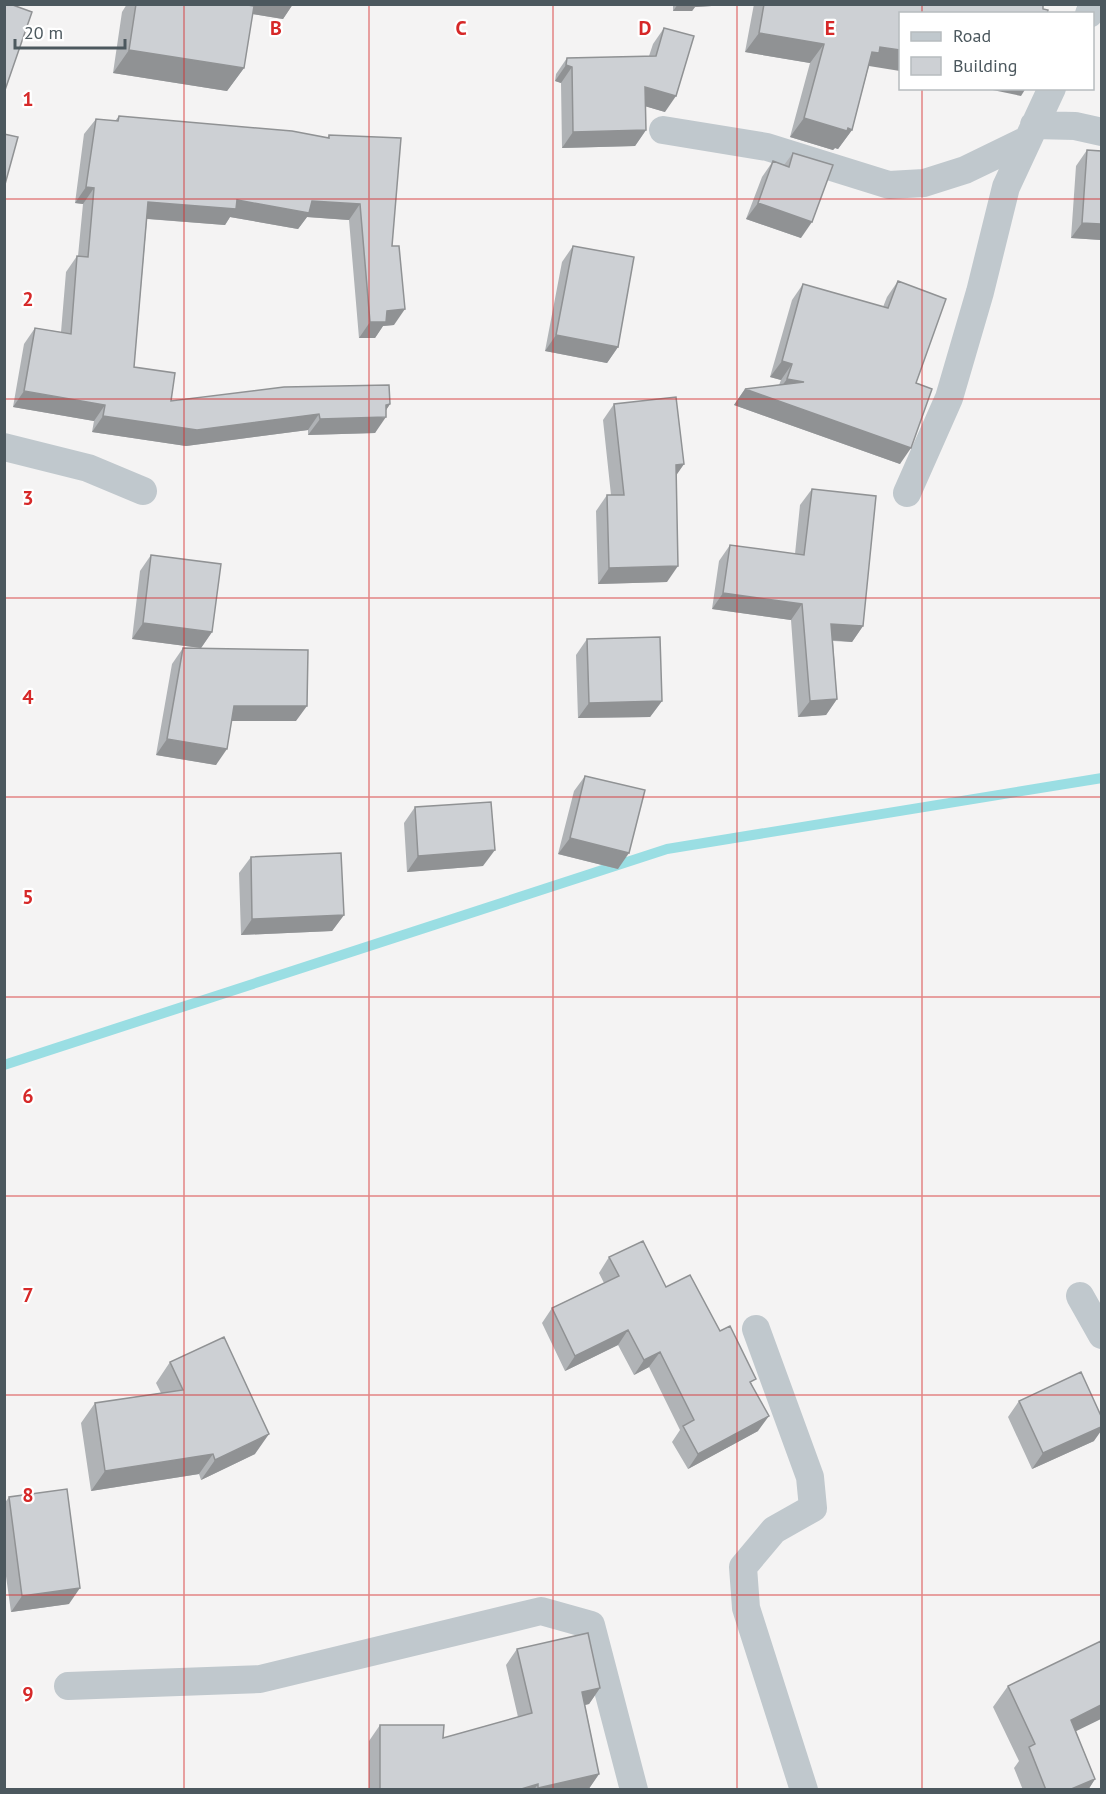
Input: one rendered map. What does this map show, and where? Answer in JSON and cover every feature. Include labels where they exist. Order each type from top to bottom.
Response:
[{"type":"street","points":[[907,493],[949,398],[980,292],[1005,187],[1051,90]]},
{"type":"street","points":[[663,130],[767,147],[889,185],[924,183],[965,170],[1030,132],[1075,126],[1101,132]]},
{"type":"street","points":[[4,447],[88,468],[142,491]]},
{"type":"street","points":[[1080,1296],[1101,1335]]},
{"type":"street","points":[[756,1329],[810,1477],[813,1508],[774,1530],[743,1567],[746,1608],[804,1790]]},
{"type":"street","points":[[68,1686],[260,1679],[541,1611],[591,1625],[634,1790]]},
{"type":"building","points":[[4,4],[32,12],[4,93]]},
{"type":"building","points":[[136,4],[254,6],[244,68],[129,50]]},
{"type":"building","points":[[764,4],[1043,4],[1043,9],[1048,10],[1048,12],[899,12],[899,50],[880,47],[879,53],[872,52],[852,130],[848,128],[847,131],[804,118],[824,44],[759,33]]},
{"type":"building","points":[[664,28],[694,36],[676,96],[645,87],[646,130],[573,132],[572,67],[566,65],[567,58],[656,56]]},
{"type":"building","points":[[119,116],[292,131],[329,138],[329,135],[401,138],[392,246],[399,246],[405,309],[387,311],[386,322],[370,322],[360,204],[312,201],[309,213],[237,200],[236,209],[148,202],[134,367],[175,373],[171,401],[284,387],[389,385],[390,404],[386,405],[386,417],[320,419],[319,414],[197,430],[103,416],[105,405],[24,391],[35,328],[71,334],[77,256],[88,257],[94,188],[86,187],[96,119],[118,121]]},
{"type":"building","points":[[4,134],[18,137],[4,188]]},
{"type":"building","points":[[1087,150],[1101,151],[1101,224],[1082,223]]},
{"type":"building","points":[[793,153],[833,165],[812,222],[758,203],[773,161],[789,167]]},
{"type":"building","points":[[573,246],[634,257],[618,347],[556,335]]},
{"type":"building","points":[[898,281],[946,299],[916,383],[932,389],[911,448],[745,389],[804,382],[787,379],[792,364],[782,361],[803,284],[888,308]]},
{"type":"building","points":[[676,397],[684,464],[676,465],[678,566],[609,568],[607,495],[624,495],[614,404]]},
{"type":"building","points":[[812,489],[876,496],[863,626],[831,624],[837,699],[810,701],[802,604],[723,593],[730,545],[804,555]]},
{"type":"building","points":[[151,555],[221,564],[212,632],[143,623]]},
{"type":"building","points":[[660,637],[662,701],[589,703],[587,639]]},
{"type":"building","points":[[183,648],[308,650],[307,706],[234,706],[227,749],[167,739]]},
{"type":"building","points":[[585,776],[645,790],[629,853],[570,838]]},
{"type":"building","points":[[491,802],[495,850],[418,856],[415,807]]},
{"type":"building","points":[[341,853],[344,915],[252,919],[251,857]]},
{"type":"building","points":[[643,1241],[666,1287],[690,1275],[720,1331],[730,1326],[756,1379],[750,1382],[769,1416],[698,1454],[683,1426],[694,1420],[660,1352],[644,1360],[628,1330],[575,1356],[552,1308],[619,1276],[609,1257]]},
{"type":"building","points":[[224,1337],[269,1434],[215,1460],[213,1454],[105,1471],[95,1403],[183,1390],[170,1362]]},
{"type":"building","points":[[1081,1372],[1101,1416],[1101,1427],[1043,1453],[1019,1401]]},
{"type":"building","points":[[67,1489],[80,1588],[22,1596],[9,1497]]},
{"type":"building","points":[[588,1633],[600,1688],[582,1692],[599,1774],[538,1788],[538,1784],[518,1790],[380,1790],[380,1725],[444,1725],[443,1738],[532,1713],[517,1649]]},
{"type":"building","points":[[1101,1641],[1101,1705],[1071,1720],[1095,1779],[1069,1790],[1046,1790],[1029,1747],[1035,1744],[1008,1686]]},
{"type":"waterway","points":[[4,1065],[667,849],[1102,778]]}]
